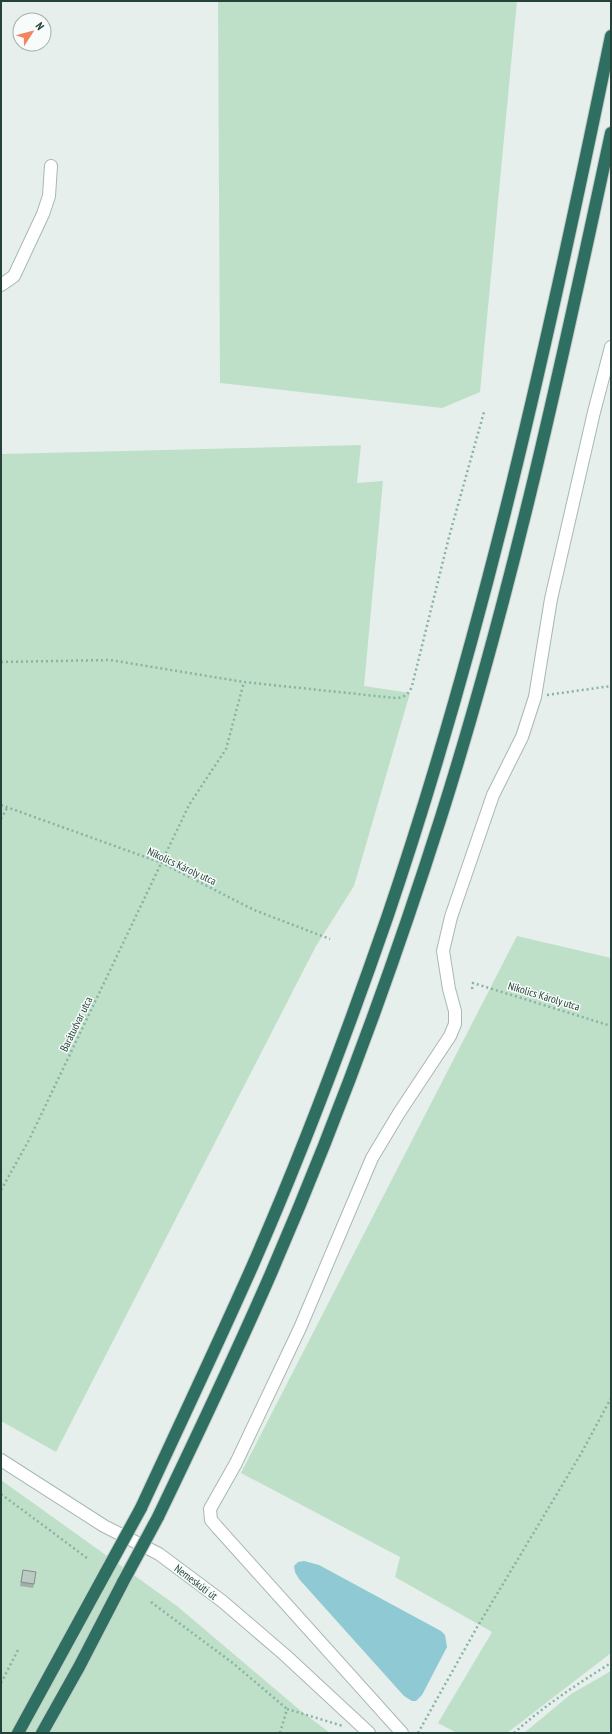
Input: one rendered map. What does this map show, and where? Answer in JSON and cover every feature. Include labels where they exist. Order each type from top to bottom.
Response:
[{"type":"highway","points":[[18,1733],[141,1508],[219,1342],[289,1179],[359,998],[422,810],[468,654],[518,460],[566,250],[611,36]]},
{"type":"highway","points":[[42,1733],[79,1667],[158,1517],[233,1358],[313,1173],[379,1000],[441,817],[482,678],[536,469],[611,133]]},
{"type":"street","points":[[1,285],[14,276],[43,214],[49,196],[51,166]]},
{"type":"street","points":[[402,1733],[214,1524],[211,1520],[210,1509],[236,1463],[300,1328],[372,1158],[407,1101],[450,1036],[455,1024],[455,1011],[448,989],[443,951],[450,917],[492,795],[522,736],[535,697],[551,599],[594,412],[611,347]]},
{"type":"street","name":"Nemeskúti út","points":[[1,1460],[104,1526],[159,1554],[222,1601],[285,1655],[370,1733]]},
{"type":"path","points":[[1,662],[110,660],[244,682],[395,698],[400,698],[407,695],[412,686],[449,537],[484,412]]},
{"type":"path","name":"Barátudvar utca","points":[[1,1190],[29,1140],[189,805],[226,749],[244,682]]},
{"type":"path","points":[[535,697],[611,686]]},
{"type":"path","name":"Nikolics Károly utca","points":[[1,805],[162,863],[254,910],[330,939]]},
{"type":"path","points":[[1,818],[7,808]]},
{"type":"path","name":"Nikolics Károly utca","points":[[472,989],[472,983],[611,1026]]},
{"type":"path","points":[[418,1733],[476,1629],[582,1452],[611,1398]]},
{"type":"path","points":[[1,1494],[88,1558]]},
{"type":"path","points":[[151,1602],[234,1664],[287,1709],[346,1727]]},
{"type":"path","points":[[1,1683],[18,1650]]},
{"type":"path","points":[[514,1733],[537,1713],[573,1686],[611,1663]]},
{"type":"path","points":[[280,1733],[287,1709]]},
{"type":"green space","points":[[218,1],[517,1],[480,392],[442,408],[220,383]]},
{"type":"green space","points":[[361,445],[357,483],[383,481],[364,686],[410,693],[354,886],[316,946],[56,1452],[1,1421],[1,454]]},
{"type":"green space","points":[[517,936],[611,958],[611,1653],[507,1733],[457,1733],[438,1723],[492,1632],[395,1577],[400,1557],[241,1473]]},
{"type":"green space","points":[[1,1480],[177,1606],[301,1711],[330,1733],[1,1733]]},
{"type":"green space","points":[[611,1671],[611,1733],[524,1733],[571,1694]]},
{"type":"water","points":[[304,1561],[319,1565],[441,1631],[445,1635],[447,1647],[422,1695],[416,1701],[412,1701],[404,1696],[299,1579],[295,1572],[294,1566],[298,1562]]},
{"type":"building","points":[[23,1570],[36,1572],[34,1584],[21,1582]]}]
